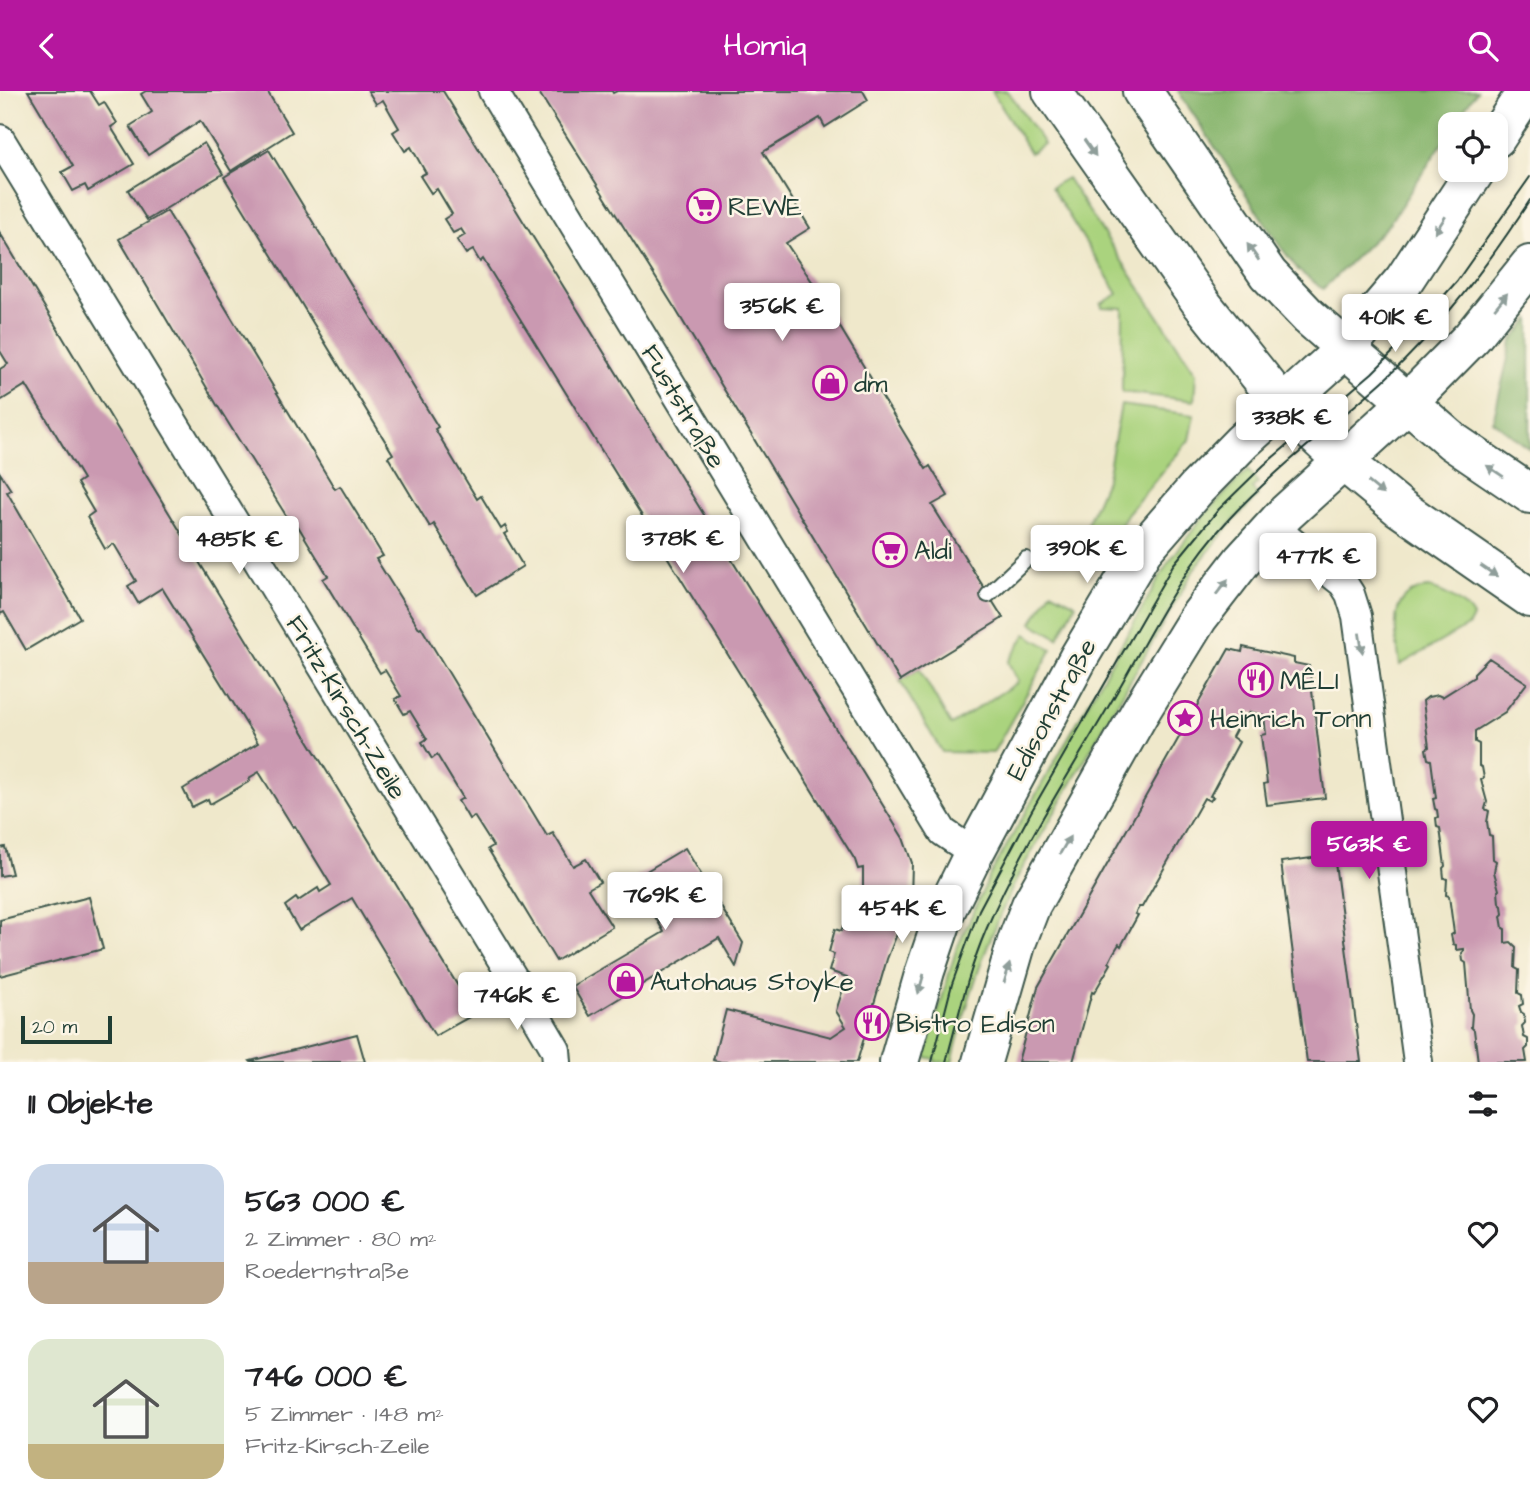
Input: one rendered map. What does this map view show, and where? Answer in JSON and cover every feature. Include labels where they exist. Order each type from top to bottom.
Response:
[{"type":"main road","points":[[1052,91],[1193,293],[1282,404],[1343,461],[1400,508],[1530,598]]},
{"type":"main road","points":[[1142,91],[1268,274],[1309,317],[1461,447],[1530,494]]},
{"type":"main road","points":[[1508,120],[1527,91]]},
{"type":"main road","name":"Edisonstraße","points":[[899,1062],[925,971],[946,912],[974,853],[1079,657],[1143,550],[1197,488],[1282,404],[1345,349],[1405,280],[1468,182]]},
{"type":"main road","points":[[982,1062],[1017,941],[1031,905],[1140,712],[1198,618],[1242,561],[1274,527],[1407,403],[1472,337],[1530,265]]},
{"type":"street","name":"Fuststraße","points":[[493,91],[943,832],[974,853]]},
{"type":"street","name":"Fritz-Kirsch-Zeile","points":[[0,139],[526,999],[556,1050],[557,1062]]},
{"type":"street","points":[[1274,527],[1343,583],[1350,594],[1357,616],[1418,1062]]},
{"type":"lane","points":[[988,595],[1026,559]]},
{"type":"green space","points":[[992,91],[1008,91],[1044,144],[1030,153]]},
{"type":"green space","points":[[1178,91],[1477,91],[1462,112],[1438,112],[1438,150],[1388,225],[1323,289],[1299,271]]},
{"type":"green space","points":[[1067,178],[1196,373],[1194,401],[1122,392],[1123,308],[1102,307],[1101,304],[1118,294],[1051,187]]},
{"type":"green space","points":[[1530,319],[1530,449],[1493,421],[1512,341]]},
{"type":"green space","points":[[1121,405],[1194,415],[1189,440],[1127,514],[1097,568],[1073,557],[1107,478]]},
{"type":"green space","points":[[1248,470],[1258,483],[1252,488],[1258,496],[1233,521],[1195,568],[1018,876],[980,967],[952,1062],[935,1062],[935,1059],[925,1057],[956,950],[990,875],[1168,563],[1206,513]]},
{"type":"green space","points":[[1429,588],[1454,599],[1466,607],[1473,617],[1469,625],[1400,665],[1396,628],[1399,606],[1405,597],[1415,591]]},
{"type":"green space","points":[[1051,591],[1076,604],[1058,638],[1032,623]]},
{"type":"green space","points":[[1026,634],[1052,649],[993,753],[942,752],[900,681],[919,669],[951,725],[1018,682],[1008,662]]},
{"type":"building","points":[[28,91],[90,91],[99,105],[104,102],[117,123],[111,127],[134,164],[88,191],[85,185],[73,191],[62,172],[73,166]]},
{"type":"building","points":[[146,91],[267,91],[292,132],[231,171],[200,121],[148,155],[130,126],[152,112],[141,94]]},
{"type":"building","points":[[368,91],[443,91],[903,838],[912,863],[911,899],[887,959],[857,1062],[713,1060],[726,1010],[831,1037],[846,1027],[836,1011],[847,977],[829,971],[834,954],[829,952],[835,929],[841,931],[858,892],[863,894],[863,868],[858,869],[855,860],[483,259],[480,262],[473,250],[466,254],[457,240],[465,235],[461,229],[453,233],[444,219],[452,214],[437,189],[431,193],[420,176],[426,173],[411,147],[405,151],[393,132],[399,128],[383,100],[376,104]]},
{"type":"building","points":[[538,91],[863,91],[868,100],[825,127],[820,118],[763,152],[810,228],[786,243],[926,469],[930,466],[948,496],[932,505],[1003,618],[900,681],[676,310]]},
{"type":"building","points":[[204,143],[223,174],[147,220],[128,190]]},
{"type":"building","points":[[269,150],[438,427],[435,429],[477,499],[481,496],[501,529],[505,526],[508,532],[504,534],[523,566],[477,595],[434,524],[430,527],[388,457],[393,454],[224,177]]},
{"type":"building","points":[[167,211],[335,489],[340,486],[383,556],[376,559],[419,628],[421,627],[547,836],[553,833],[573,866],[586,859],[600,882],[588,889],[612,927],[556,961],[488,849],[493,846],[474,816],[469,819],[458,801],[463,798],[437,755],[432,759],[422,742],[427,739],[410,711],[404,714],[395,699],[401,696],[385,670],[380,673],[323,579],[328,576],[298,526],[291,530],[285,519],[287,517],[119,239]]},
{"type":"building","points":[[0,233],[475,1014],[435,1036],[352,898],[299,930],[285,906],[296,898],[298,901],[318,888],[320,892],[331,885],[259,772],[249,778],[250,781],[210,804],[208,799],[192,807],[183,789],[258,743],[162,588],[138,603],[128,586],[136,581],[114,544],[105,549],[87,517],[94,512],[77,483],[83,479],[26,385],[0,401],[0,369],[8,364],[0,351]]},
{"type":"building","points":[[0,473],[11,490],[7,492],[80,618],[26,650],[4,612],[0,614]]},
{"type":"building","points":[[1243,647],[1294,658],[1294,663],[1309,666],[1325,798],[1267,805],[1261,735],[1266,734],[1264,715],[1250,712],[1246,719],[1242,718],[1232,737],[1239,742],[1210,796],[1213,797],[1210,801],[1204,798],[1142,907],[1139,907],[1135,914],[1138,915],[1121,946],[1119,944],[1113,954],[1109,962],[1111,964],[1094,993],[1092,992],[1073,1062],[1018,1062],[1038,987],[1229,649],[1242,652]]},
{"type":"building","points":[[1489,658],[1527,683],[1505,712],[1475,731],[1475,742],[1479,744],[1479,766],[1482,767],[1484,778],[1481,780],[1487,802],[1485,809],[1489,811],[1487,822],[1489,835],[1492,836],[1493,859],[1496,861],[1494,872],[1499,903],[1502,906],[1505,943],[1511,942],[1516,947],[1518,993],[1522,995],[1523,1004],[1519,1006],[1524,1014],[1524,1037],[1528,1039],[1528,1047],[1525,1050],[1527,1062],[1478,1062],[1474,1030],[1471,1027],[1466,963],[1462,953],[1464,949],[1456,950],[1451,935],[1454,933],[1449,896],[1446,895],[1447,879],[1444,878],[1440,828],[1437,827],[1437,810],[1433,799],[1436,798],[1431,760],[1428,759],[1426,749],[1429,747],[1423,701],[1428,697],[1442,697],[1474,677],[1474,673]]},
{"type":"building","points":[[5,847],[12,874],[0,876],[0,848]]},
{"type":"building","points":[[685,848],[743,943],[736,967],[719,938],[590,1016],[572,986],[664,932],[633,879]]},
{"type":"building","points":[[1334,855],[1361,1062],[1307,1062],[1281,862]]},
{"type":"building","points":[[89,897],[103,949],[0,976],[0,920]]},
{"type":"building","points":[[357,1034],[365,1062],[250,1061]]},
{"type":"tram line","points":[[932,1062],[952,984],[979,910],[1031,812],[1173,565],[1219,509],[1264,465],[1372,373],[1403,342],[1457,281],[1530,177]]},
{"type":"tram line","points":[[946,1062],[974,962],[999,900],[1046,812],[1180,582],[1211,539],[1247,500],[1383,381],[1424,340],[1480,272],[1530,200]]},
{"type":"place","name":"REWE","points":[[704,206]]},
{"type":"place","name":"dm","points":[[830,383]]},
{"type":"place","name":"Aldi","points":[[890,550]]},
{"type":"place","name":"MÊLI","points":[[1256,680]]},
{"type":"place","name":"Heinrich Tonn","points":[[1185,718]]},
{"type":"place","name":"Autohaus Stoyke","points":[[626,981]]},
{"type":"place","name":"Bistro Edison","points":[[872,1023]]}]
